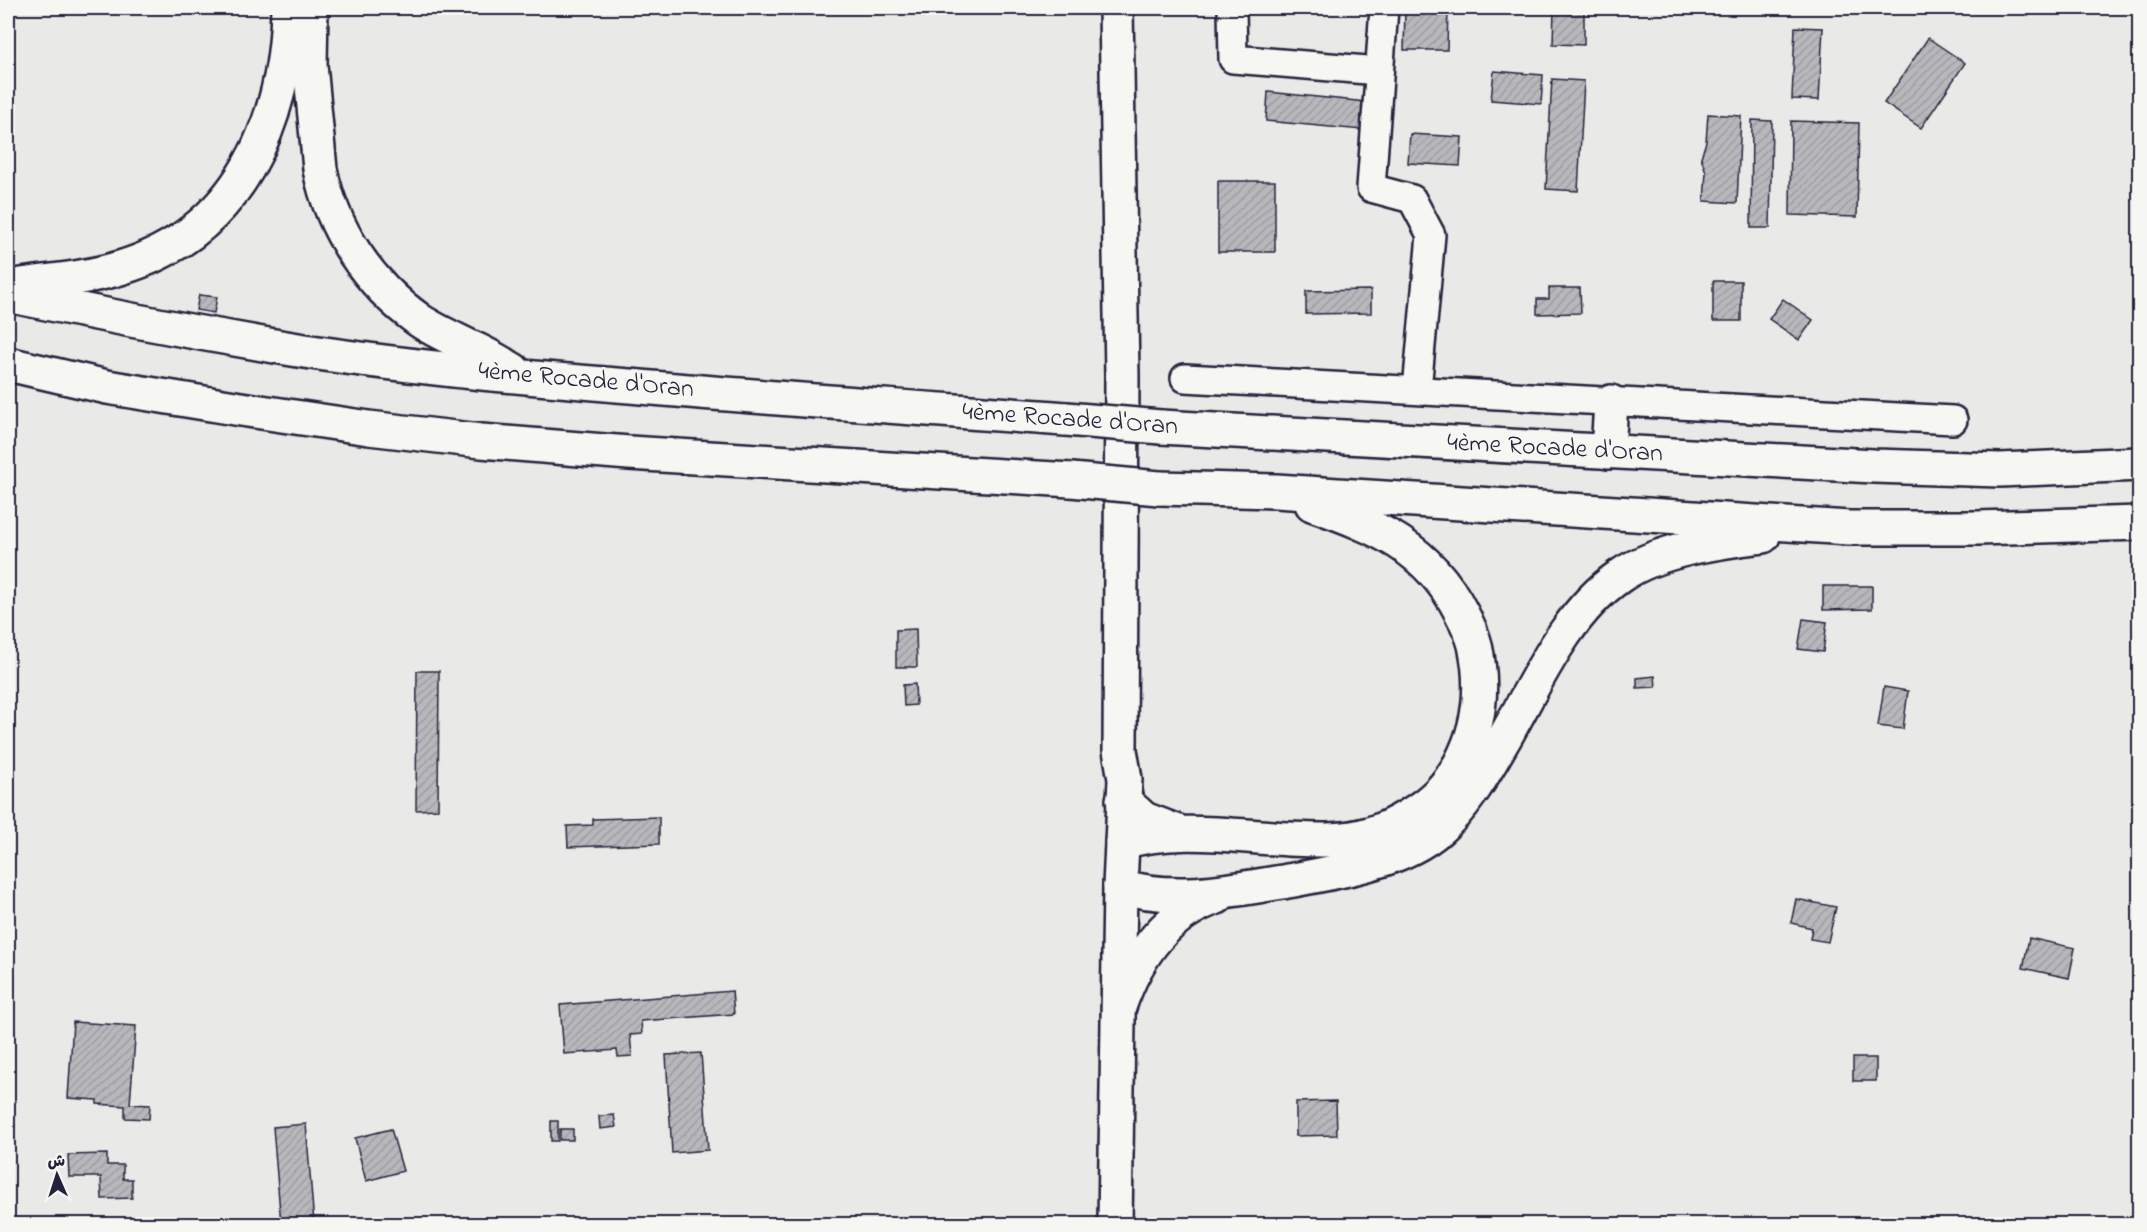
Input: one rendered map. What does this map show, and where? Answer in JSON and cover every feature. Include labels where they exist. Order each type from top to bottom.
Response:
[{"type":"main road","points":[[8,287],[95,274],[139,262],[181,240],[216,211],[246,173],[268,128],[283,69],[288,8]]},
{"type":"main road","points":[[311,8],[310,65],[320,169],[336,222],[348,243],[381,286],[420,321],[525,377]]},
{"type":"main road","points":[[1115,1224],[1120,886],[1124,790],[1120,750],[1122,376],[1116,8]]},
{"type":"main road","points":[[1124,790],[1137,739],[1142,404],[1137,8]]},
{"type":"main road","name":"4ème Rocade d'Oran","points":[[8,295],[293,349],[525,377],[760,397],[1161,427],[1608,452],[2000,470],[2139,464]]},
{"type":"main road","points":[[8,364],[107,387],[369,428],[481,441],[629,453],[1071,480],[1159,488],[1276,491],[1849,528],[1978,528],[2139,523]]},
{"type":"main road","points":[[1608,452],[1611,402]]},
{"type":"main road","points":[[1122,842],[1150,835],[1180,832],[1327,840],[1369,834],[1389,827],[1422,807],[1449,783],[1464,756],[1478,712],[1480,670],[1473,635],[1453,595],[1420,556],[1382,531],[1276,491]]},
{"type":"main road","points":[[1120,886],[1154,894],[1236,890],[1308,877],[1384,858],[1406,850],[1439,830],[1470,795],[1573,622],[1599,592],[1622,574],[1661,556],[1707,544],[1849,528]]},
{"type":"main road","points":[[1124,790],[1144,819],[1180,832]]},
{"type":"main road","points":[[1119,1007],[1129,980],[1143,955],[1161,932],[1200,904],[1236,890]]},
{"type":"lane","points":[[1232,8],[1233,59],[1379,71]]},
{"type":"lane","points":[[1384,8],[1371,188],[1412,199],[1431,235],[1417,390]]},
{"type":"lane","points":[[1185,378],[1953,420]]},
{"type":"building","points":[[1405,8],[1448,8],[1447,50],[1404,50]]},
{"type":"building","points":[[1554,8],[1584,8],[1584,45],[1553,44]]},
{"type":"building","points":[[1795,27],[1823,28],[1819,100],[1792,99]]},
{"type":"building","points":[[1928,38],[1965,63],[1921,128],[1884,103]]},
{"type":"building","points":[[1494,71],[1543,75],[1541,104],[1491,100]]},
{"type":"building","points":[[1552,79],[1584,81],[1578,191],[1546,189]]},
{"type":"building","points":[[1268,92],[1376,103],[1373,131],[1266,121]]},
{"type":"building","points":[[1708,114],[1741,116],[1737,203],[1704,201],[1706,172],[1701,157],[1706,142]]},
{"type":"building","points":[[1752,120],[1772,121],[1770,228],[1751,228]]},
{"type":"building","points":[[1791,121],[1859,123],[1857,217],[1790,215]]},
{"type":"building","points":[[1410,134],[1462,137],[1460,166],[1408,163]]},
{"type":"building","points":[[1218,181],[1275,181],[1275,252],[1218,252]]},
{"type":"building","points":[[1713,281],[1741,281],[1741,321],[1713,321]]},
{"type":"building","points":[[1549,288],[1580,288],[1581,313],[1537,314],[1537,299],[1549,299]]},
{"type":"building","points":[[1371,290],[1371,313],[1306,314],[1306,291]]},
{"type":"building","points":[[199,295],[217,297],[214,313],[196,310]]},
{"type":"building","points":[[1783,299],[1813,320],[1799,340],[1769,319]]},
{"type":"building","points":[[1823,586],[1872,586],[1872,609],[1823,610]]},
{"type":"building","points":[[1803,619],[1827,622],[1823,652],[1798,649]]},
{"type":"building","points":[[916,629],[917,667],[896,667],[896,630]]},
{"type":"building","points":[[417,671],[439,671],[438,809],[416,810]]},
{"type":"building","points":[[1655,676],[1656,687],[1637,688],[1637,678]]},
{"type":"building","points":[[915,684],[916,705],[904,706],[903,685]]},
{"type":"building","points":[[1884,687],[1908,691],[1903,729],[1878,726]]},
{"type":"building","points":[[659,817],[659,844],[568,847],[567,826],[593,825],[593,819]]},
{"type":"building","points":[[1796,899],[1836,907],[1828,942],[1810,939],[1812,928],[1791,923]]},
{"type":"building","points":[[2029,938],[2075,948],[2069,978],[2023,968]]},
{"type":"building","points":[[732,991],[734,1014],[641,1021],[642,1034],[630,1035],[632,1056],[618,1057],[617,1050],[564,1054],[560,1005]]},
{"type":"building","points":[[73,1022],[136,1026],[130,1104],[150,1105],[149,1119],[125,1118],[125,1106],[97,1104],[97,1100],[68,1098]]},
{"type":"building","points":[[701,1053],[708,1150],[672,1153],[666,1055]]},
{"type":"building","points":[[1853,1058],[1876,1058],[1876,1081],[1853,1081]]},
{"type":"building","points":[[1336,1101],[1337,1135],[1296,1136],[1296,1102]]},
{"type":"building","points":[[614,1115],[616,1127],[600,1129],[599,1116]]},
{"type":"building","points":[[551,1121],[558,1121],[558,1141],[551,1141]]},
{"type":"building","points":[[306,1124],[314,1224],[281,1224],[273,1127]]},
{"type":"building","points":[[391,1129],[403,1171],[366,1181],[355,1138]]},
{"type":"building","points":[[560,1129],[573,1129],[573,1140],[560,1140]]},
{"type":"building","points":[[107,1154],[107,1165],[123,1165],[123,1179],[132,1179],[132,1198],[102,1199],[101,1177],[69,1177],[68,1155]]}]
